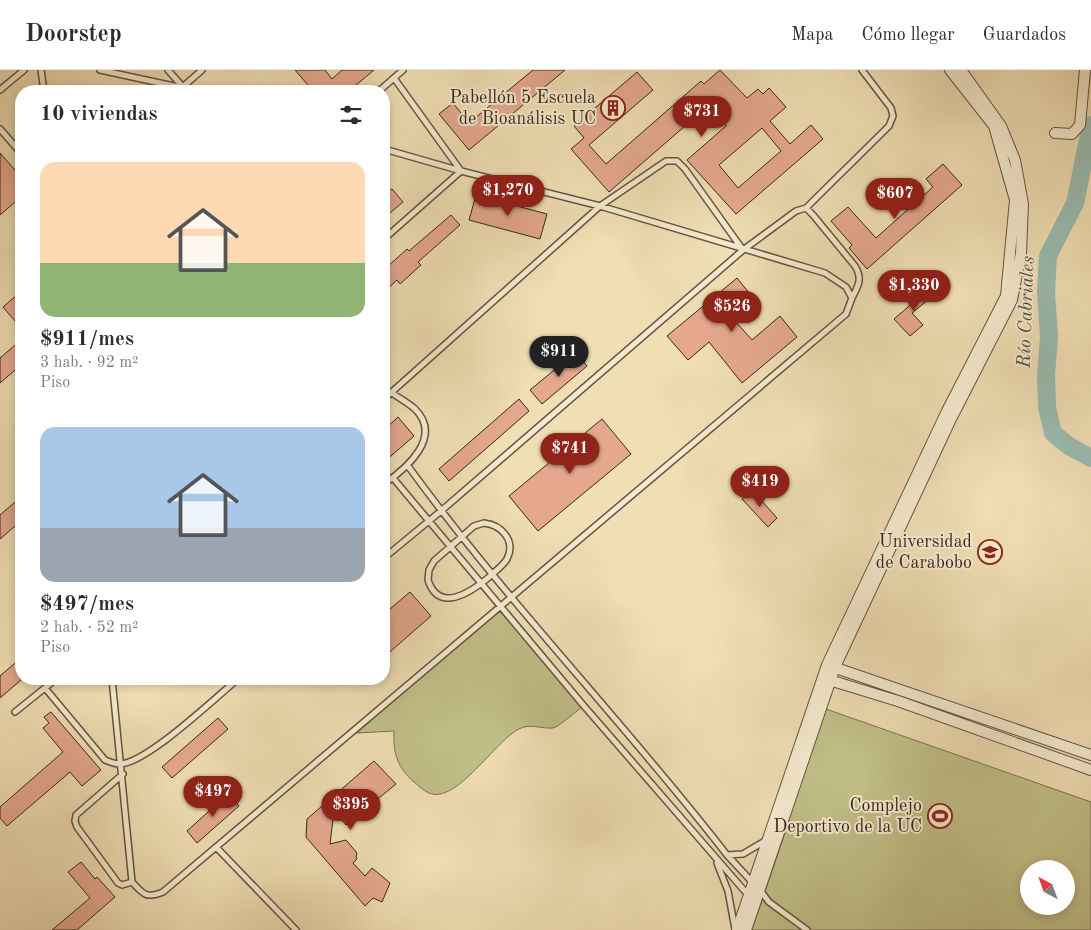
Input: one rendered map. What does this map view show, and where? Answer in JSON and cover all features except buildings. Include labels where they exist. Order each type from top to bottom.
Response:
[{"type":"street","points":[[757,887],[770,838],[831,666],[947,411],[1006,296],[1015,200],[994,126],[950,70]]},
{"type":"street","points":[[831,666],[950,420],[1012,300],[1021,252],[1023,204],[1015,160],[1002,126],[962,70]]},
{"type":"street","points":[[1055,133],[1072,134],[1080,125],[1085,70]]},
{"type":"street","points":[[831,666],[1091,755]]},
{"type":"street","points":[[826,679],[898,701],[1091,770]]},
{"type":"street","points":[[736,930],[757,887],[826,679]]},
{"type":"street","points":[[746,930],[752,899]]},
{"type":"lane","points":[[0,90],[24,70]]},
{"type":"lane","points":[[42,70],[43,85]]},
{"type":"lane","points":[[100,70],[173,85]]},
{"type":"lane","points":[[168,70],[181,85]]},
{"type":"lane","points":[[185,85],[202,70]]},
{"type":"lane","points":[[386,85],[403,70]]},
{"type":"lane","points":[[390,553],[743,250],[796,211],[806,208],[889,126],[893,116],[891,108],[862,70]]},
{"type":"lane","points":[[394,78],[461,171]]},
{"type":"lane","points":[[0,129],[15,147]]},
{"type":"lane","points":[[390,151],[461,171],[600,206],[825,273],[846,287],[852,298]]},
{"type":"lane","points":[[390,480],[408,466],[426,435],[424,421],[414,409],[392,393],[600,206],[666,161],[677,161],[685,169],[743,250]]},
{"type":"lane","points":[[390,233],[461,171]]},
{"type":"lane","points":[[113,685],[123,774],[127,843],[132,882],[145,895],[153,897],[163,892],[846,314],[859,284],[860,275],[806,208]]},
{"type":"lane","points":[[408,466],[441,511],[492,574],[726,855],[769,902],[807,930]]},
{"type":"lane","points":[[393,478],[499,606],[714,858],[752,899],[769,902]]},
{"type":"lane","points":[[484,523],[495,525],[503,531],[508,540],[510,551],[506,562],[481,584],[454,598],[442,597],[433,590],[428,580],[429,570],[434,561],[450,547],[474,526],[484,523]]},
{"type":"lane","points":[[15,712],[49,685]]},
{"type":"lane","points":[[45,688],[106,760],[122,764],[150,752],[231,685]]},
{"type":"lane","points":[[123,774],[76,815],[75,821],[77,827],[118,883],[122,885],[132,882]]},
{"type":"lane","points":[[726,855],[744,854],[770,838]]},
{"type":"lane","points":[[216,847],[296,930]]},
{"type":"lane","points":[[714,858],[728,891],[736,930]]},
{"type":"shaded area","points":[[499,606],[584,706],[553,728],[531,726],[519,729],[499,745],[476,770],[451,790],[440,794],[429,793],[414,782],[400,765],[395,753],[394,731],[357,733]]},
{"type":"shaded area","name":"Complejo Deportivo de la UC","points":[[826,709],[1091,802],[1091,930],[752,930],[786,830],[809,752]]},
{"type":"waterway","name":"Río Cabriales","points":[[1091,125],[1075,203],[1048,256],[1046,292],[1049,337],[1046,375],[1047,407],[1053,433],[1069,446],[1091,458]]},
{"type":"place","name":"Pabellón 5 Escuela de Bioanálisis UC","points":[[613,108]]},
{"type":"place","name":"Universidad de Carabobo","points":[[990,552]]},
{"type":"place","name":"Complejo Deportivo de la UC","points":[[940,816]]}]
